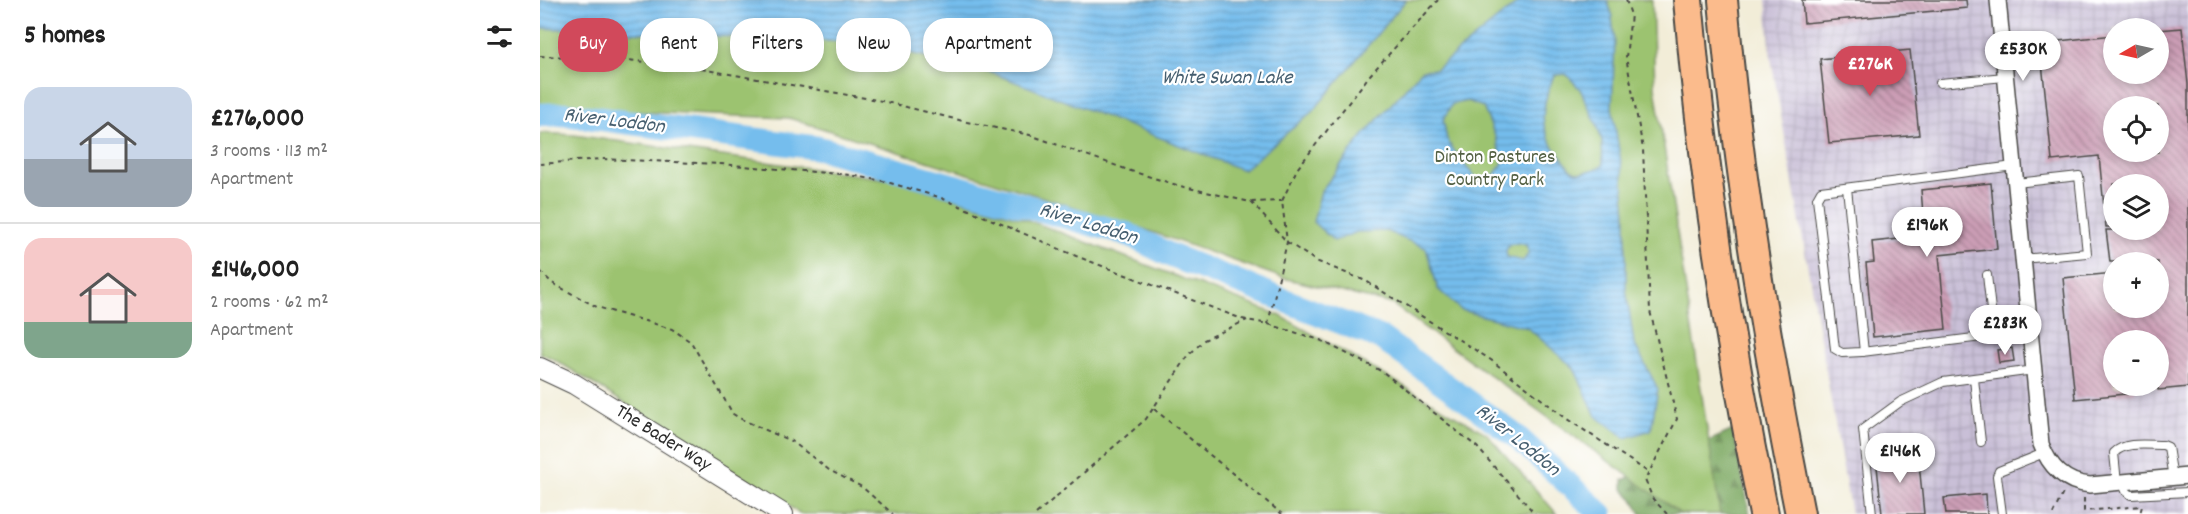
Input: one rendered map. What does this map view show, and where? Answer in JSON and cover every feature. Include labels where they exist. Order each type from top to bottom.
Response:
[{"type":"highway","points":[[1688,0],[1700,127],[1724,295],[1742,407],[1764,514]]},
{"type":"highway","points":[[1723,0],[1746,203],[1771,359],[1800,514]]},
{"type":"highway","points":[[1771,359],[1813,514]]},
{"type":"street","points":[[1998,0],[2041,444],[2044,453],[2059,472],[2079,484],[2181,477]]},
{"type":"street","name":"The Bader Way","points":[[540,368],[574,384],[783,514]]},
{"type":"lane","points":[[1940,83],[2006,77]]},
{"type":"lane","points":[[2014,166],[1821,190],[1817,198],[1834,349],[1842,353],[1863,352],[2030,331]]},
{"type":"lane","points":[[2016,183],[2079,176],[2087,253],[2023,259]]},
{"type":"lane","points":[[1847,188],[1863,352]]},
{"type":"lane","points":[[1987,275],[1994,336]]},
{"type":"lane","points":[[1872,514],[1863,429],[1900,402],[1943,382],[2034,370]]},
{"type":"lane","points":[[1974,379],[1981,442]]},
{"type":"lane","points":[[2181,477],[2168,447],[2163,445],[2125,446],[2118,448],[2114,453],[2119,482],[2131,495],[2188,492]]},
{"type":"lane","points":[[2002,514],[1997,476],[1999,471],[2044,453]]},
{"type":"path","points":[[1268,324],[1287,242],[1282,201],[1297,169],[1370,75],[1438,0]]},
{"type":"path","points":[[1626,0],[1631,15],[1626,57],[1643,148],[1650,311],[1677,418],[1645,480],[1653,499],[1667,514]]},
{"type":"path","points":[[540,56],[608,58],[684,66],[882,101],[1030,135],[1151,177],[1250,202],[1282,201]]},
{"type":"path","points":[[540,164],[601,159],[708,163],[850,175],[882,181],[939,197],[1076,256],[1247,320],[1320,340],[1383,372],[1477,447],[1535,514]]},
{"type":"path","points":[[1250,202],[1287,242],[1316,261],[1366,281],[1491,360],[1567,419],[1648,472]]},
{"type":"path","points":[[540,271],[552,283],[597,308],[672,329],[691,342],[733,414],[793,442],[829,470],[862,487],[893,514]]},
{"type":"path","points":[[1036,514],[1122,441],[1154,409],[1194,349],[1210,336],[1247,320]]},
{"type":"path","points":[[1154,409],[1282,514]]},
{"type":"path","points":[[2053,514],[2061,497]]},
{"type":"path","points":[[2084,498],[2084,511],[2142,506],[2140,514]]},
{"type":"shaded area","points":[[1766,0],[2188,0],[2188,514],[1851,514],[1771,58]]},
{"type":"green space","name":"Dinton Pastures Country Park","points":[[540,0],[1652,0],[1655,87],[1720,514],[1681,514],[1392,304],[1283,278],[1135,226],[789,118],[540,108]]},
{"type":"green space","points":[[540,133],[574,135],[893,180],[1025,219],[1279,315],[1486,433],[1557,514],[801,514],[554,359],[540,353]]},
{"type":"green space","points":[[1733,430],[1750,514],[1641,514],[1633,499],[1623,489],[1623,480]]},
{"type":"water","name":"White Swan Lake","points":[[540,0],[1406,0],[1314,110],[1243,170],[987,72],[1053,72],[1053,18],[923,18],[923,56],[911,53],[911,18],[836,18],[836,41],[824,41],[824,18],[730,18],[730,37],[718,36],[718,18],[640,18],[640,33],[628,32],[628,18],[558,18],[558,29],[540,28]]},
{"type":"water","points":[[1521,0],[1607,0],[1611,11],[1615,42],[1612,107],[1622,169],[1626,215],[1626,289],[1634,343],[1658,389],[1651,430],[1626,438],[1596,416],[1574,368],[1528,328],[1461,310],[1438,289],[1426,248],[1386,231],[1357,232],[1334,241],[1313,222],[1321,191],[1362,137],[1422,70],[1436,69]],"holes":[[[1566,74],[1580,89],[1602,141],[1603,166],[1583,173],[1575,172],[1554,147],[1548,137],[1543,119],[1546,99],[1554,75]],[[1468,101],[1483,107],[1496,138],[1503,163],[1492,178],[1479,182],[1446,137],[1443,120],[1452,104]],[[1518,243],[1526,245],[1529,253],[1523,261],[1507,257],[1506,251],[1509,245]]]},
{"type":"building","points":[[1802,0],[1966,0],[1967,8],[1804,23]]},
{"type":"building","points":[[2182,28],[2188,84],[2188,387],[2169,389],[2169,330],[2103,330],[2103,396],[2105,396],[2075,399],[2063,278],[2103,274],[2103,318],[2169,318],[2169,252],[2109,252],[2107,240],[2169,240],[2169,174],[2103,174],[2103,197],[2099,156],[2052,161],[2040,43],[2103,36],[2103,84],[2169,84],[2169,29]]},
{"type":"building","points":[[1910,50],[1919,135],[1829,143],[1820,59]]},
{"type":"building","points":[[1991,183],[1997,249],[1939,255],[1946,329],[1873,337],[1866,263],[1874,262],[1872,242],[1899,239],[1897,216],[1923,213],[1921,190]]},
{"type":"building","points":[[2012,348],[2014,361],[1999,363],[1997,350]]},
{"type":"building","points":[[1918,453],[1924,514],[1882,514],[1876,457]]},
{"type":"building","points":[[1986,494],[1987,514],[1946,514],[1944,498]]},
{"type":"waterway","name":"River Loddon","points":[[540,115],[564,114],[819,148],[1127,234],[1172,256],[1381,338],[1517,437],[1601,514]]}]
